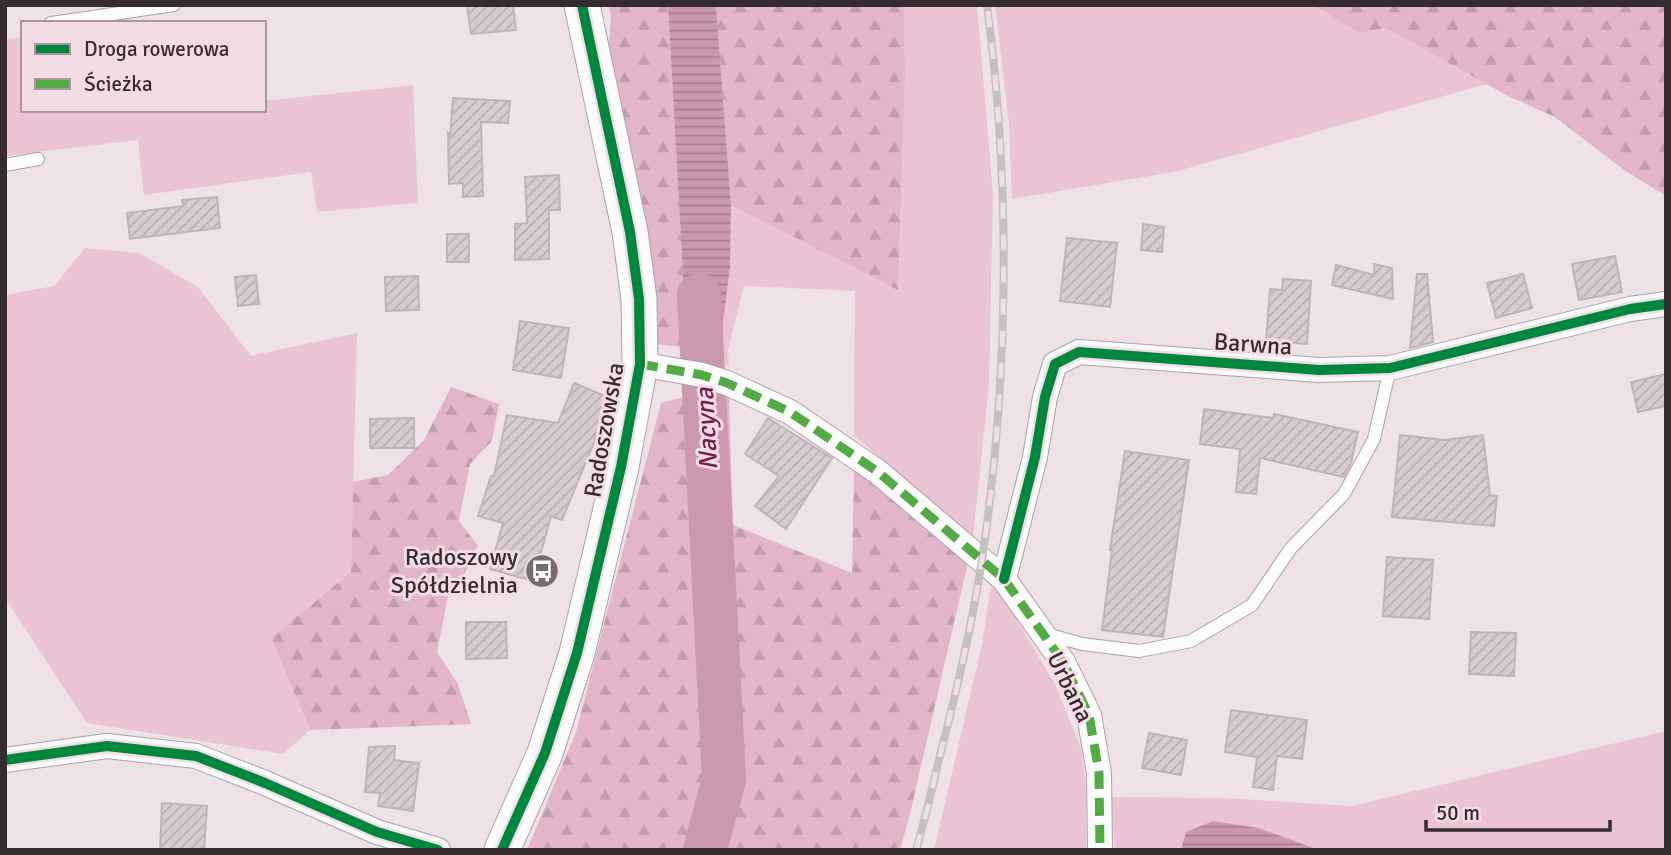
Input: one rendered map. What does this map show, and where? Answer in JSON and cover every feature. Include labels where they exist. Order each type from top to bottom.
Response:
[{"type":"street","name":"Radoszowska","points":[[502,850],[544,754],[577,653],[621,467],[639,364],[639,299],[630,232],[582,5]]},
{"type":"street","name":"Barwna","points":[[1004,579],[1035,457],[1045,397],[1055,364],[1079,352],[1320,370],[1390,368],[1630,309],[1666,304]]},
{"type":"street","points":[[639,364],[702,375],[790,411],[878,472],[1004,579]]},
{"type":"street","name":"Urbana","points":[[1004,579],[1063,662],[1089,715],[1099,773],[1100,850]]},
{"type":"street","points":[[5,760],[107,746],[197,756],[377,832],[438,850]]},
{"type":"lane","points":[[65,21],[174,5]]},
{"type":"lane","points":[[5,165],[38,159]]},
{"type":"lane","points":[[1043,634],[1082,644],[1139,651],[1191,641],[1252,605],[1290,548],[1344,494],[1374,439],[1390,368]]},
{"type":"shaded area","points":[[668,5],[716,5],[731,205],[730,269],[718,358],[687,348]]},
{"type":"shaded area","points":[[904,5],[977,5],[993,194],[989,385],[973,536],[854,436],[855,291],[744,286],[728,350],[729,367],[718,358],[730,269],[731,205],[898,289],[905,76]]},
{"type":"shaded area","points":[[995,5],[1315,5],[1358,33],[1386,28],[1487,84],[1174,172],[1012,199],[1009,123]]},
{"type":"shaded area","points":[[21,37],[21,112],[266,112],[266,101],[413,85],[418,203],[317,212],[311,172],[144,195],[138,140],[5,156],[5,39]]},
{"type":"shaded area","points":[[85,248],[139,253],[198,287],[251,356],[357,333],[351,572],[271,638],[310,730],[283,754],[87,723],[5,598],[5,295],[54,286]]},
{"type":"shaded area","points":[[992,578],[1055,684],[1081,748],[1086,790],[1086,850],[934,850],[982,644]]},
{"type":"shaded area","points":[[1666,731],[1666,850],[1115,850],[1111,797],[1226,798],[1352,806]]},
{"type":"shaded area","points":[[1213,821],[1258,828],[1319,850],[1181,850],[1186,832]]},
{"type":"green space","points":[[609,5],[668,5],[687,348],[657,344],[608,57],[611,17]]},
{"type":"green space","points":[[716,5],[904,5],[905,76],[898,290],[731,205]]},
{"type":"green space","points":[[1315,5],[1666,5],[1666,196],[1624,170],[1555,117],[1508,96],[1386,28],[1358,33]]},
{"type":"green space","points":[[451,387],[499,404],[492,441],[470,464],[459,521],[478,546],[459,585],[449,591],[437,652],[458,684],[471,724],[310,730],[271,638],[351,572],[353,482],[388,475],[424,440]]},
{"type":"green space","points":[[696,394],[715,777],[696,850],[527,850],[576,732],[661,403]]},
{"type":"green space","points":[[729,395],[733,525],[852,573],[854,469],[968,562],[900,850],[713,850],[731,782],[710,397]]},
{"type":"building","points":[[467,5],[513,5],[516,30],[471,34]]},
{"type":"building","points":[[453,98],[510,101],[508,123],[481,122],[483,196],[463,197],[463,183],[449,184],[448,133],[450,135]]},
{"type":"building","points":[[559,175],[560,210],[549,210],[549,259],[515,260],[515,224],[527,223],[525,177]]},
{"type":"building","points":[[217,197],[220,228],[130,239],[127,213],[183,206],[182,200]]},
{"type":"building","points":[[1143,224],[1164,227],[1162,252],[1141,250]]},
{"type":"building","points":[[447,234],[469,234],[469,262],[447,262]]},
{"type":"building","points":[[1067,238],[1117,243],[1110,307],[1060,301]]},
{"type":"building","points":[[1615,256],[1622,292],[1579,300],[1572,264]]},
{"type":"building","points":[[1374,264],[1392,268],[1393,299],[1332,285],[1336,265],[1374,275]]},
{"type":"building","points":[[1417,274],[1427,274],[1433,342],[1410,348]]},
{"type":"building","points":[[1523,274],[1532,308],[1496,318],[1487,283]]},
{"type":"building","points":[[256,275],[259,304],[238,306],[235,277]]},
{"type":"building","points":[[418,276],[419,310],[386,311],[385,277]]},
{"type":"building","points":[[1283,279],[1311,281],[1307,344],[1266,341],[1270,289],[1282,290]]},
{"type":"building","points":[[520,321],[569,328],[561,378],[513,370]]},
{"type":"building","points":[[1666,374],[1666,406],[1638,412],[1631,382]]},
{"type":"building","points":[[574,383],[612,399],[562,520],[551,516],[533,581],[490,569],[503,523],[478,516],[491,476],[494,476],[507,415],[558,423]]},
{"type":"building","points":[[1204,409],[1273,418],[1274,414],[1358,432],[1351,463],[1344,477],[1260,458],[1256,494],[1236,492],[1240,449],[1200,444]]},
{"type":"building","points":[[414,418],[414,448],[370,448],[370,419]]},
{"type":"building","points":[[768,418],[832,458],[786,529],[755,506],[779,476],[745,454]]},
{"type":"building","points":[[1400,435],[1444,440],[1483,435],[1490,495],[1497,496],[1494,526],[1392,517]]},
{"type":"building","points":[[1125,451],[1189,460],[1163,637],[1102,630],[1110,550]]},
{"type":"building","points":[[1387,557],[1433,560],[1429,619],[1383,616]]},
{"type":"building","points":[[466,622],[506,622],[507,658],[466,659]]},
{"type":"building","points":[[1471,632],[1516,633],[1514,676],[1469,674]]},
{"type":"building","points":[[1231,710],[1307,720],[1302,759],[1277,756],[1273,790],[1253,787],[1257,757],[1225,752]]},
{"type":"building","points":[[1149,733],[1187,740],[1181,775],[1142,768]]},
{"type":"building","points":[[395,746],[394,760],[419,763],[413,811],[378,806],[380,793],[365,792],[369,747]]},
{"type":"building","points":[[162,803],[207,806],[204,850],[160,850]]},
{"type":"waterway","name":"Nacyna","points":[[699,295],[724,779],[705,850]]},
{"type":"railway","points":[[916,850],[954,701],[974,607],[998,422],[1004,283],[1003,213],[995,74],[987,5]]},
{"type":"marked path","points":[[640,364],[702,375],[727,383],[790,412],[878,472],[1004,579],[1063,662],[1089,715],[1099,773],[1100,850]]},
{"type":"cycle path","points":[[502,850],[545,753],[577,653],[621,467],[640,364],[639,299],[630,232],[582,5]]},
{"type":"cycle path","points":[[1004,579],[1035,457],[1045,397],[1055,364],[1079,352],[1319,370],[1390,368],[1630,309],[1666,304]]},
{"type":"cycle path","points":[[5,760],[107,746],[196,756],[377,832],[438,850]]},
{"type":"place","name":"Radoszowy Spółdzielnia","points":[[542,571]]}]
